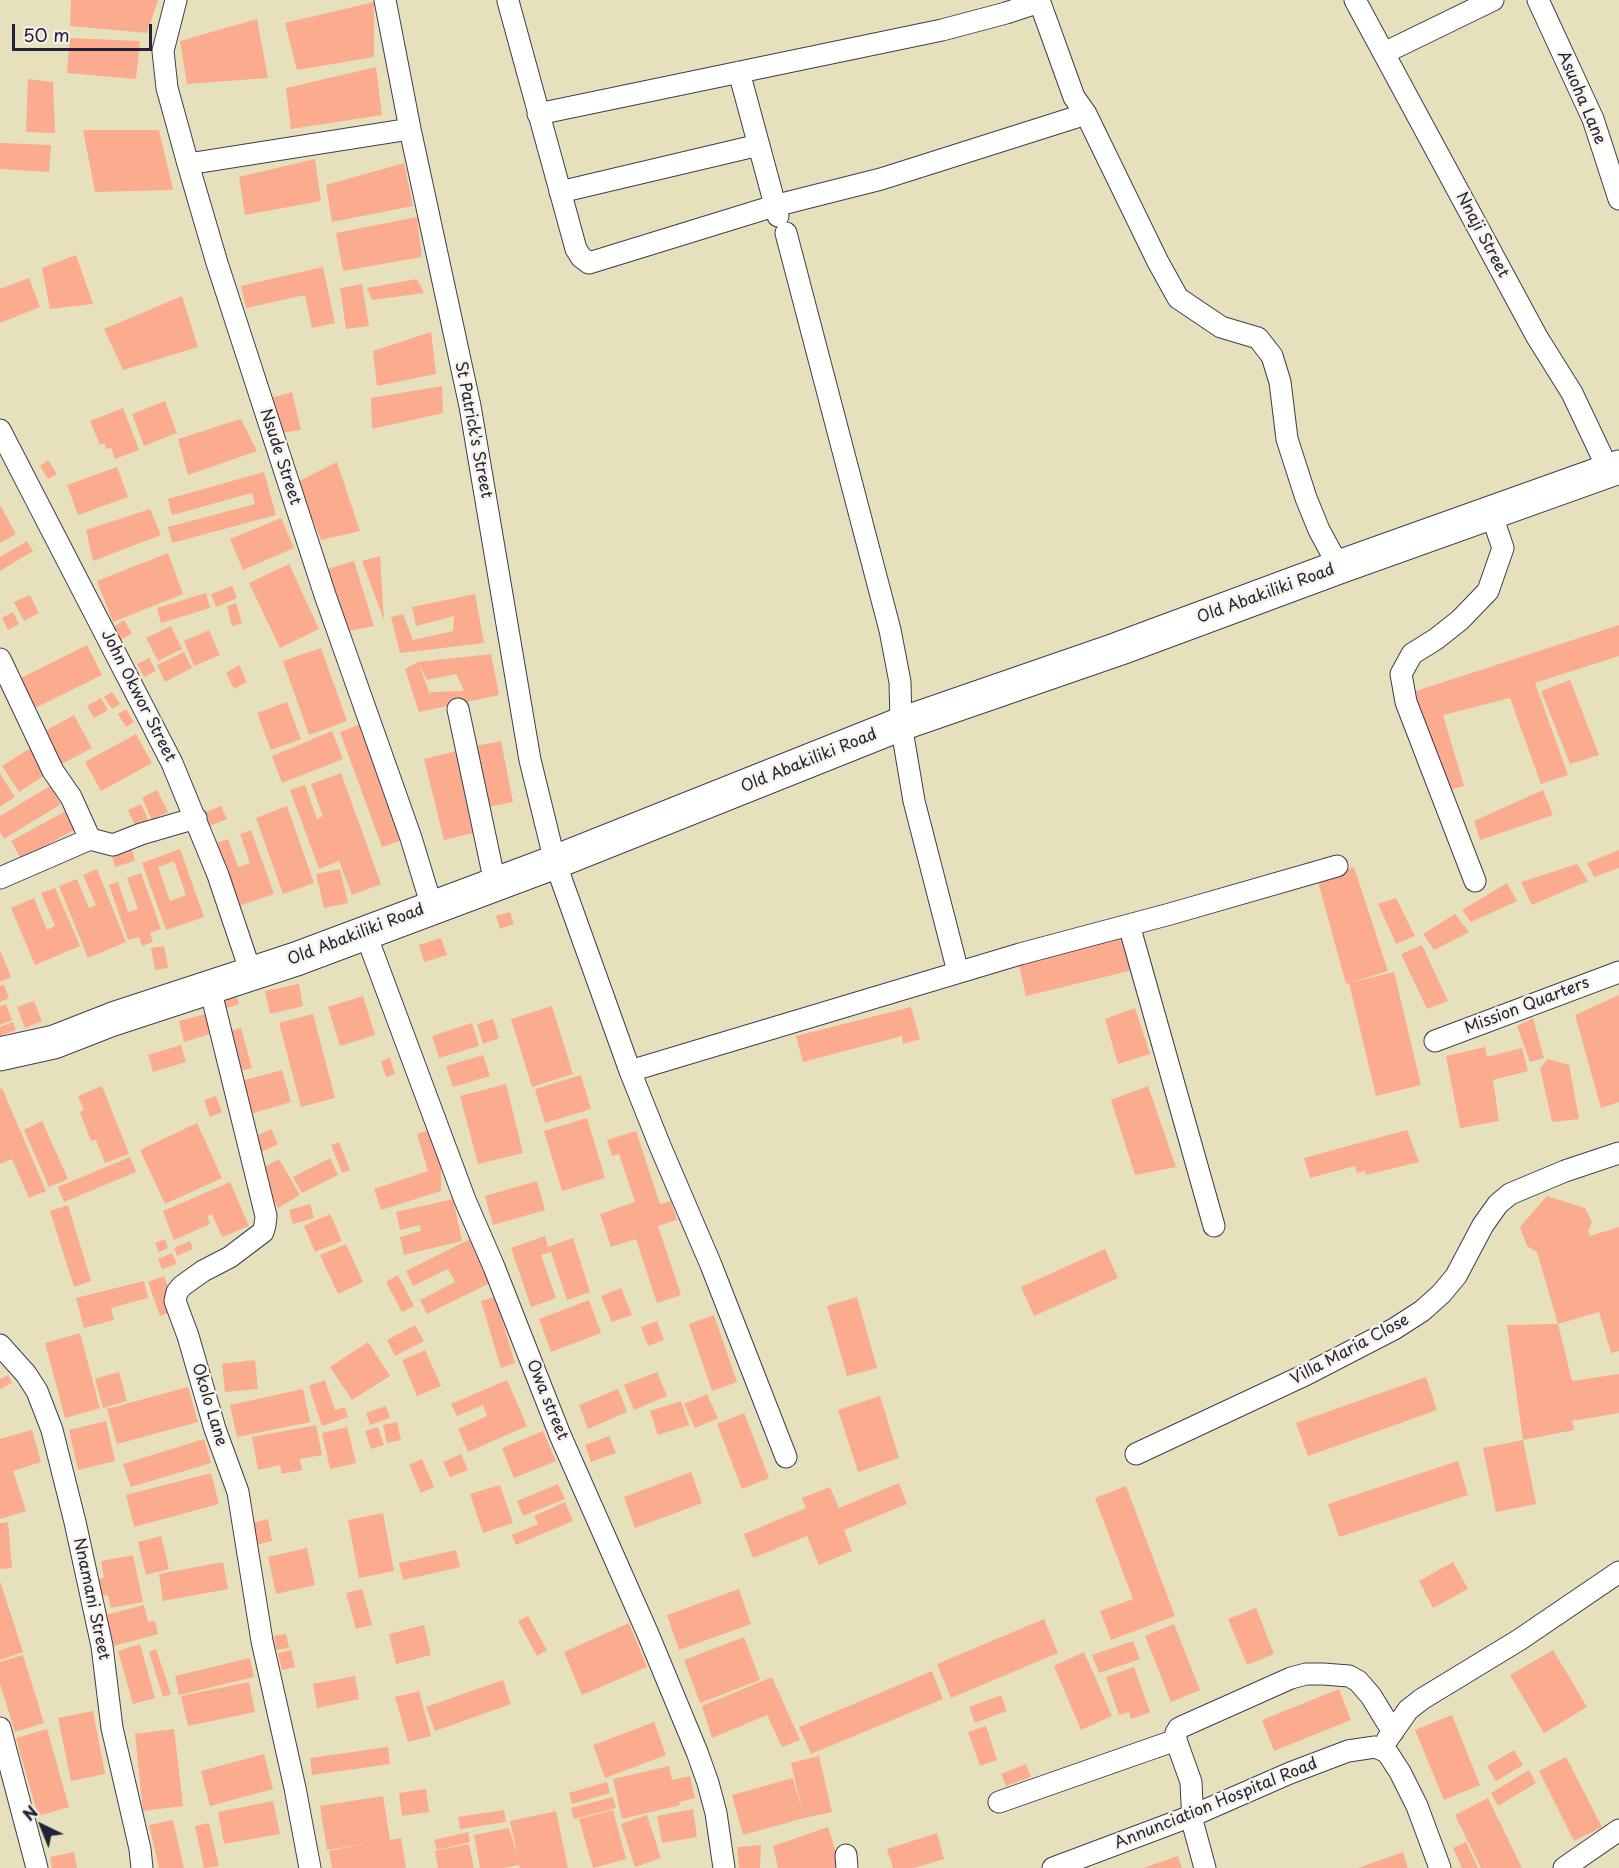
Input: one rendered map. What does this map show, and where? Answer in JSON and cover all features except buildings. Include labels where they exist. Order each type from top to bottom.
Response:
[{"type":"main road","name":"Old Abakiliki Road","points":[[0,1054],[54,1042],[113,1019],[296,959],[555,862],[901,724],[1118,649],[1614,469]]},
{"type":"street","name":"Nsude Street","points":[[176,0],[163,51],[167,88],[188,164],[217,263],[325,595],[400,807],[432,907]]},
{"type":"street","name":"St Patrick's Street","points":[[385,0],[410,129],[470,406],[530,760],[555,862],[630,1071],[711,1265],[786,1457]]},
{"type":"street","name":"Nnaji Street","points":[[1354,0],[1537,337],[1572,393],[1614,469]]},
{"type":"street","points":[[1384,53],[1493,0]]},
{"type":"street","name":"Asuoha Lane","points":[[1538,0],[1593,119],[1619,199]]},
{"type":"street","points":[[508,1],[576,249],[581,257],[590,262],[779,218],[881,179],[1086,114]]},
{"type":"street","points":[[538,114],[942,30],[1006,13],[1039,1],[1074,97],[1086,114],[1178,298],[1221,327],[1258,339],[1272,356],[1280,382],[1287,440],[1318,530],[1339,567]]},
{"type":"street","points":[[739,72],[890,630],[900,682],[901,724],[914,801],[958,972]]},
{"type":"street","points":[[188,164],[410,129]]},
{"type":"street","points":[[560,192],[759,144]]},
{"type":"street","name":"John Okwor Street","points":[[0,430],[158,733],[196,818],[251,973]]},
{"type":"street","points":[[1475,881],[1406,702],[1401,674],[1412,654],[1460,620],[1488,591],[1503,548],[1491,513]]},
{"type":"street","points":[[0,659],[53,771],[71,797],[90,839]]},
{"type":"street","points":[[458,709],[495,883]]},
{"type":"street","points":[[0,878],[90,839],[113,845],[196,818]]},
{"type":"street","points":[[630,1071],[958,972],[1235,897],[1337,866]]},
{"type":"street","points":[[1129,925],[1214,1226]]},
{"type":"street","name":"Owa street","points":[[365,932],[465,1200],[560,1435],[640,1614],[697,1752],[716,1813],[724,1868]]},
{"type":"street","name":"Mission Quarters","points":[[1436,1041],[1619,972]]},
{"type":"street","name":"Okolo Lane","points":[[210,988],[266,1216],[266,1225],[263,1232],[237,1252],[182,1286],[175,1300],[188,1336],[214,1429],[238,1492],[260,1630],[310,1868]]},
{"type":"street","name":"Villa Maria Close","points":[[1136,1454],[1372,1342],[1422,1311],[1456,1276],[1483,1225],[1498,1204],[1510,1194],[1565,1171],[1619,1153]]},
{"type":"street","name":"Nnamani Street","points":[[0,1345],[26,1374],[37,1391],[52,1430],[102,1646],[111,1728],[142,1868]]},
{"type":"street","points":[[1387,1740],[1408,1710],[1422,1699],[1519,1640],[1619,1572]]},
{"type":"street","points":[[1205,1868],[1193,1824],[1191,1782],[1176,1740],[1179,1728],[1290,1678],[1306,1674],[1340,1674],[1358,1681],[1371,1696],[1392,1758],[1417,1806],[1440,1868]]},
{"type":"street","points":[[0,1728],[38,1868]]},
{"type":"street","points":[[999,1802],[1176,1740]]},
{"type":"street","name":"Annunciation Hospital Road","points":[[1053,1868],[1194,1815],[1290,1773],[1348,1751],[1387,1740]]},
{"type":"street","points":[[1564,1868],[1619,1830]]}]
